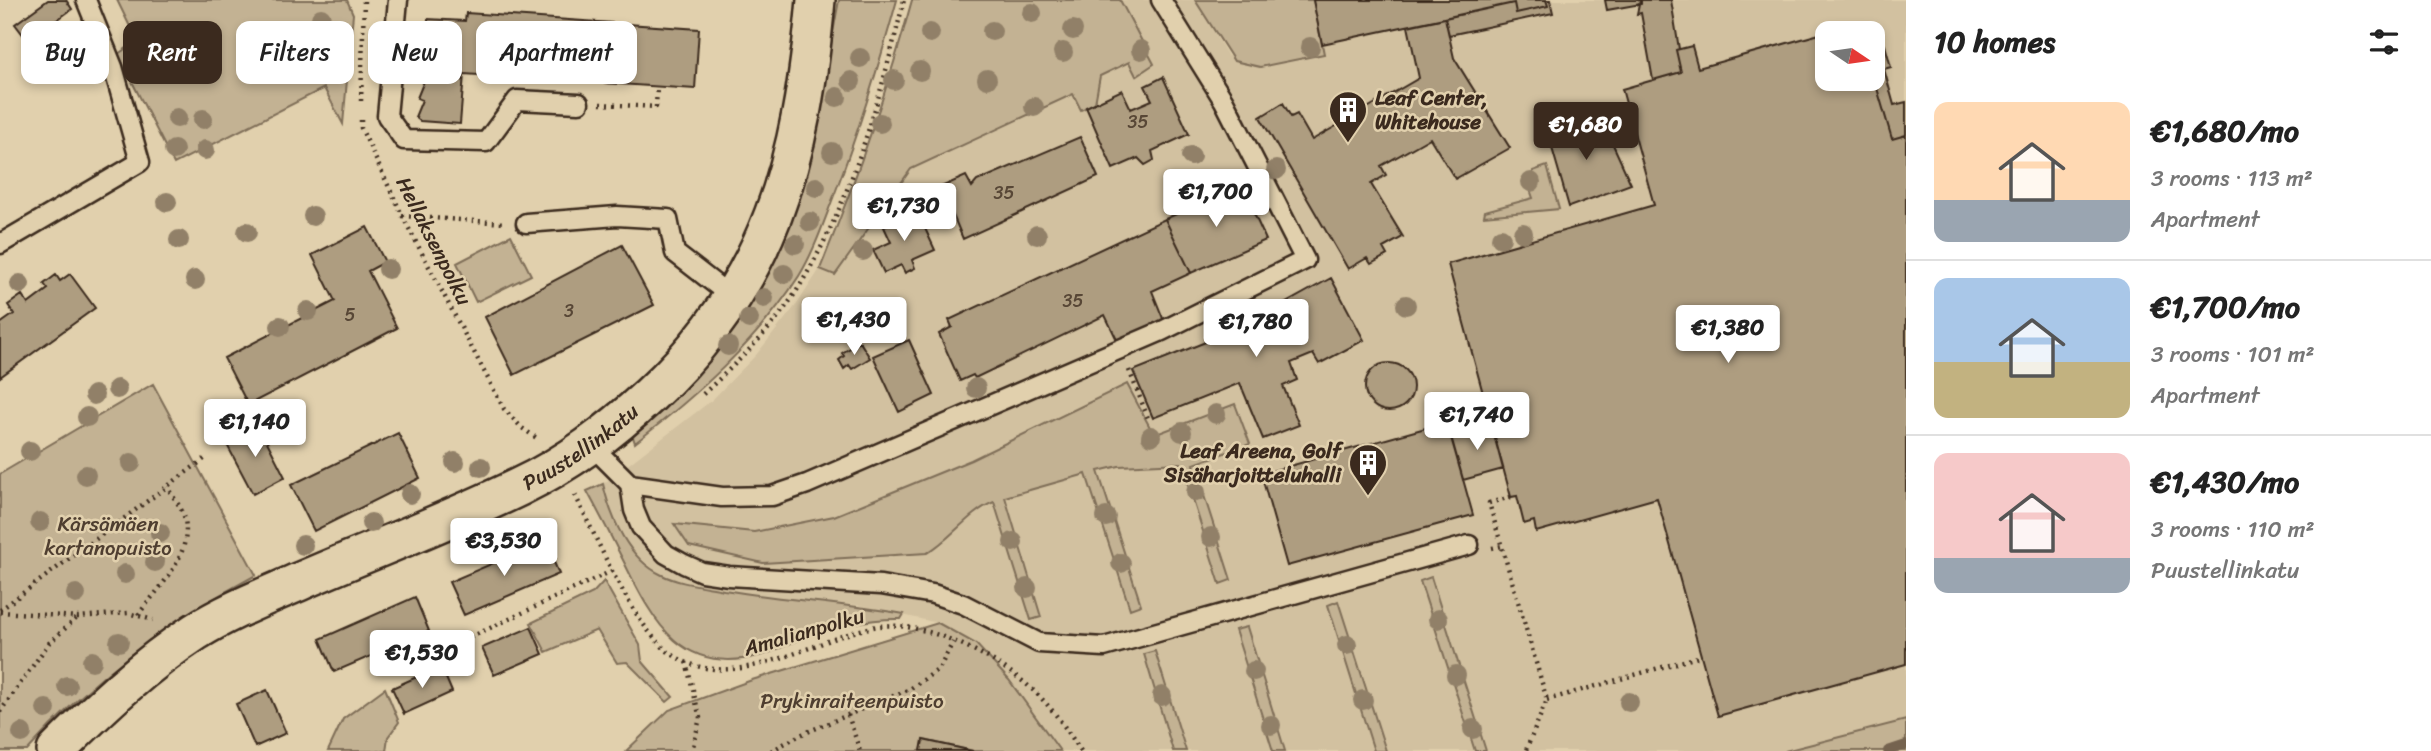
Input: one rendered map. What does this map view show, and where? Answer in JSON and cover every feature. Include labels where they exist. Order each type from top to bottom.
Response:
[{"type":"street","name":"Puustellinkatu","points":[[56,751],[144,668],[183,640],[250,604],[518,488],[560,466],[592,446],[670,376],[701,342],[733,298],[765,238],[793,156],[810,75],[816,0]]},
{"type":"lane","points":[[0,244],[140,162],[113,67],[86,0]]},
{"type":"lane","points":[[398,0],[387,116],[404,140],[486,142],[517,100],[579,103]]},
{"type":"lane","points":[[592,446],[631,484],[722,497],[772,496],[807,484],[1162,331],[1305,260],[1224,101],[1161,0]]},
{"type":"lane","points":[[526,223],[617,216],[668,219],[676,253],[733,298]]},
{"type":"lane","points":[[631,484],[634,510],[641,527],[666,554],[702,572],[769,580],[881,585],[933,594],[962,604],[1039,642],[1104,647],[1469,545]]},
{"type":"path","name":"Hellaksenpolku","points":[[363,0],[361,128],[402,216],[504,408],[522,428],[549,445],[560,466]]},
{"type":"path","points":[[579,103],[656,107],[657,87]]},
{"type":"path","points":[[402,216],[526,223]]},
{"type":"path","points":[[1130,374],[1148,418]]},
{"type":"path","points":[[0,611],[208,457]]},
{"type":"path","name":"Amalianpolku","points":[[560,466],[648,635],[671,654],[699,666],[725,669],[751,666],[874,627],[906,627],[930,632],[993,661],[1034,690],[1060,719],[1081,751]]},
{"type":"path","points":[[138,615],[180,558],[186,537],[185,518],[167,487]]},
{"type":"path","points":[[1511,497],[1489,503],[1547,699],[1526,750],[1530,751]]},
{"type":"path","points":[[458,643],[614,570]]},
{"type":"path","points":[[0,611],[78,617],[138,615],[149,617],[183,640]]},
{"type":"path","points":[[0,712],[49,643],[78,617]]},
{"type":"path","points":[[771,751],[920,682],[939,669],[953,642]]},
{"type":"path","points":[[1547,699],[1701,656]]},
{"type":"path","points":[[686,661],[700,718],[692,751]]},
{"type":"path","points":[[848,715],[860,751]]},
{"type":"shaded area","points":[[1120,0],[1195,0],[1228,56],[1324,53],[1313,0],[1906,0],[1906,720],[1785,751],[1060,751],[1009,680],[976,644],[938,623],[858,605],[775,599],[697,585],[661,575],[633,552],[610,512],[603,484],[712,400],[756,355],[797,304],[820,269],[835,274],[911,169],[1073,94],[1081,110],[1095,103],[1100,76],[1129,62],[1154,64]],"holes":[[[1127,385],[1154,436],[1234,404],[1249,444],[1201,463],[1119,466],[1016,492],[970,516],[940,546],[689,546],[675,524],[754,532],[834,516],[971,460]]]},
{"type":"green space","points":[[117,0],[347,0],[353,14],[352,21],[236,21],[236,84],[347,84],[343,124],[324,88],[174,164],[133,84],[222,84],[222,21],[127,21]]},
{"type":"green space","points":[[839,0],[897,0],[852,145],[810,256],[782,300],[745,346],[703,387],[635,443],[632,434],[813,142]]},
{"type":"green space","points":[[912,0],[1120,0],[1154,64],[1136,76],[1129,62],[1100,76],[1095,103],[1081,110],[1073,94],[911,169],[835,275],[820,269],[870,136]]},
{"type":"green space","points":[[1195,0],[1313,0],[1324,54],[1260,67],[1234,61]]},
{"type":"green space","points":[[123,51],[123,64],[118,54]]},
{"type":"green space","points":[[1547,166],[1559,209],[1484,216],[1485,211],[1533,198],[1526,178],[1533,175],[1533,171]]},
{"type":"green space","points":[[511,235],[531,275],[476,302],[457,263]]},
{"type":"green space","name":"Kärsämäen kartanopuisto","points":[[153,384],[256,575],[193,612],[133,653],[78,699],[27,751],[0,751],[0,474]]},
{"type":"green space","points":[[1127,384],[1154,435],[1235,404],[1250,444],[1194,464],[1231,580],[1220,584],[1181,463],[1119,466],[1098,471],[1141,605],[1130,609],[1086,474],[1005,497],[1041,617],[1031,620],[994,502],[976,513],[927,553],[763,563],[689,546],[674,524],[754,532],[834,516],[971,460]]},
{"type":"green space","points":[[603,484],[616,524],[630,548],[650,568],[662,575],[692,584],[746,593],[904,614],[901,619],[876,620],[838,627],[802,638],[762,655],[735,660],[711,658],[692,652],[675,640],[660,624],[635,585],[587,491]]},
{"type":"green space","points":[[1431,577],[1486,751],[1475,751],[1420,581]]},
{"type":"green space","points":[[604,581],[640,645],[642,661],[673,697],[667,702],[627,662],[617,663],[597,630],[546,652],[531,623],[593,593]]},
{"type":"green space","points":[[1338,601],[1386,751],[1374,751],[1328,605]]},
{"type":"green space","name":"Prykinraiteenpuisto","points":[[938,623],[976,644],[1009,680],[1060,751],[973,751],[924,740],[921,751],[626,751],[669,710],[752,680]]},
{"type":"green space","points":[[1247,627],[1285,751],[1273,751],[1235,630]]},
{"type":"green space","points":[[1155,651],[1186,751],[1173,751],[1144,654]]},
{"type":"green space","points":[[385,688],[399,722],[388,737],[386,751],[328,751],[343,719]]},
{"type":"green space","points":[[1906,720],[1906,751],[1785,751]]},
{"type":"building","points":[[48,0],[66,0],[72,9],[56,21],[21,21],[21,32],[15,24]]},
{"type":"building","points":[[1313,0],[1546,0],[1548,6],[1516,13],[1514,3],[1322,44]]},
{"type":"building","points":[[1546,0],[1550,0],[1553,13],[1449,35],[1445,18],[1514,3],[1516,13],[1548,6]]},
{"type":"building","points":[[1605,0],[1641,0],[1641,4],[1607,10]]},
{"type":"building","points":[[1640,0],[1671,0],[1681,72],[1653,80],[1641,13],[1637,14]]},
{"type":"building","points":[[466,13],[582,21],[476,21],[476,75],[464,74],[460,124],[420,121],[415,117],[422,100],[417,98],[423,84],[462,84],[462,21],[428,19],[465,21]]},
{"type":"building","name":"Leaf Center, Whitehouse","points":[[1445,18],[1454,58],[1510,148],[1455,179],[1430,138],[1381,166],[1386,175],[1371,184],[1403,237],[1383,248],[1387,255],[1371,264],[1367,258],[1348,269],[1260,117],[1283,103],[1291,117],[1297,114],[1312,140],[1419,78],[1408,26]]},
{"type":"building","points":[[637,25],[699,29],[695,89],[618,84],[637,84]]},
{"type":"building","points":[[1815,35],[1815,91],[1878,91],[1892,139],[1906,135],[1906,664],[1718,716],[1657,498],[1536,532],[1534,521],[1524,524],[1517,496],[1511,497],[1448,264],[1654,205],[1622,89],[1681,72],[1676,50],[1692,46],[1698,68]]},
{"type":"building","points":[[1885,45],[1891,67],[1885,69]]},
{"type":"building","points":[[1885,73],[1894,105],[1906,102],[1906,135],[1892,139],[1878,91],[1885,91]]},
{"type":"building","points":[[1163,77],[1189,134],[1152,151],[1154,160],[1145,165],[1138,158],[1113,169],[1086,107],[1122,90],[1131,109],[1152,100],[1145,86]]},
{"type":"building","points":[[1580,118],[1588,137],[1606,129],[1631,184],[1569,207],[1546,127]]},
{"type":"building","points":[[1080,137],[1098,177],[963,239],[941,187],[966,176],[972,187],[977,181]]},
{"type":"building","points":[[1241,185],[1266,240],[1191,273],[1165,219]]},
{"type":"building","points":[[904,210],[907,216],[917,211],[935,250],[912,260],[915,268],[905,273],[901,265],[884,273],[873,250],[891,242],[884,227],[896,221],[894,215]]},
{"type":"building","points":[[1165,219],[1191,273],[1152,291],[1164,321],[1118,342],[1105,315],[975,378],[973,375],[960,381],[939,334],[952,327],[949,320]]},
{"type":"building","points":[[367,227],[385,262],[368,271],[397,328],[248,405],[224,358],[335,301],[312,255]]},
{"type":"building","points":[[622,245],[654,305],[514,375],[485,317]]},
{"type":"building","points":[[70,274],[95,308],[0,377],[0,324],[14,314],[8,305],[22,295],[28,304],[48,289],[44,284],[56,275],[60,281]]},
{"type":"building","points":[[1331,278],[1364,340],[1319,364],[1313,354],[1291,363],[1297,380],[1283,386],[1299,425],[1263,439],[1240,383],[1153,418],[1133,371],[1243,327]]},
{"type":"building","points":[[909,340],[934,395],[899,412],[873,356]]},
{"type":"building","points":[[860,342],[870,358],[852,369],[849,365],[844,369],[839,360],[844,356],[842,353]]},
{"type":"building","points":[[1389,363],[1406,370],[1413,387],[1406,404],[1389,411],[1372,404],[1365,387],[1372,370]]},
{"type":"building","name":"Leaf Areena, Golf Sisäharjoitteluhalli","points":[[1447,422],[1473,515],[1287,566],[1261,474]]},
{"type":"building","points":[[258,424],[285,477],[253,494],[225,441]]},
{"type":"building","points":[[1491,424],[1503,469],[1463,480],[1450,434]]},
{"type":"building","points":[[398,433],[420,478],[314,531],[291,485]]},
{"type":"building","points":[[545,541],[559,574],[464,615],[449,582]]},
{"type":"building","points":[[415,597],[429,631],[334,672],[320,639]]},
{"type":"building","points":[[531,627],[543,654],[494,675],[482,648]]},
{"type":"building","points":[[441,666],[452,692],[404,714],[392,688]]},
{"type":"building","points":[[267,690],[286,733],[255,747],[236,704]]},
{"type":"building","points":[[923,740],[973,751],[921,751]]},
{"type":"waterway","points":[[1888,751],[1906,745]]},
{"type":"place","name":"Leaf Center, Whitehouse","points":[[1348,144]]},
{"type":"place","name":"Leaf Areena, Golf Sisäharjoitteluhalli","points":[[1368,497]]}]
